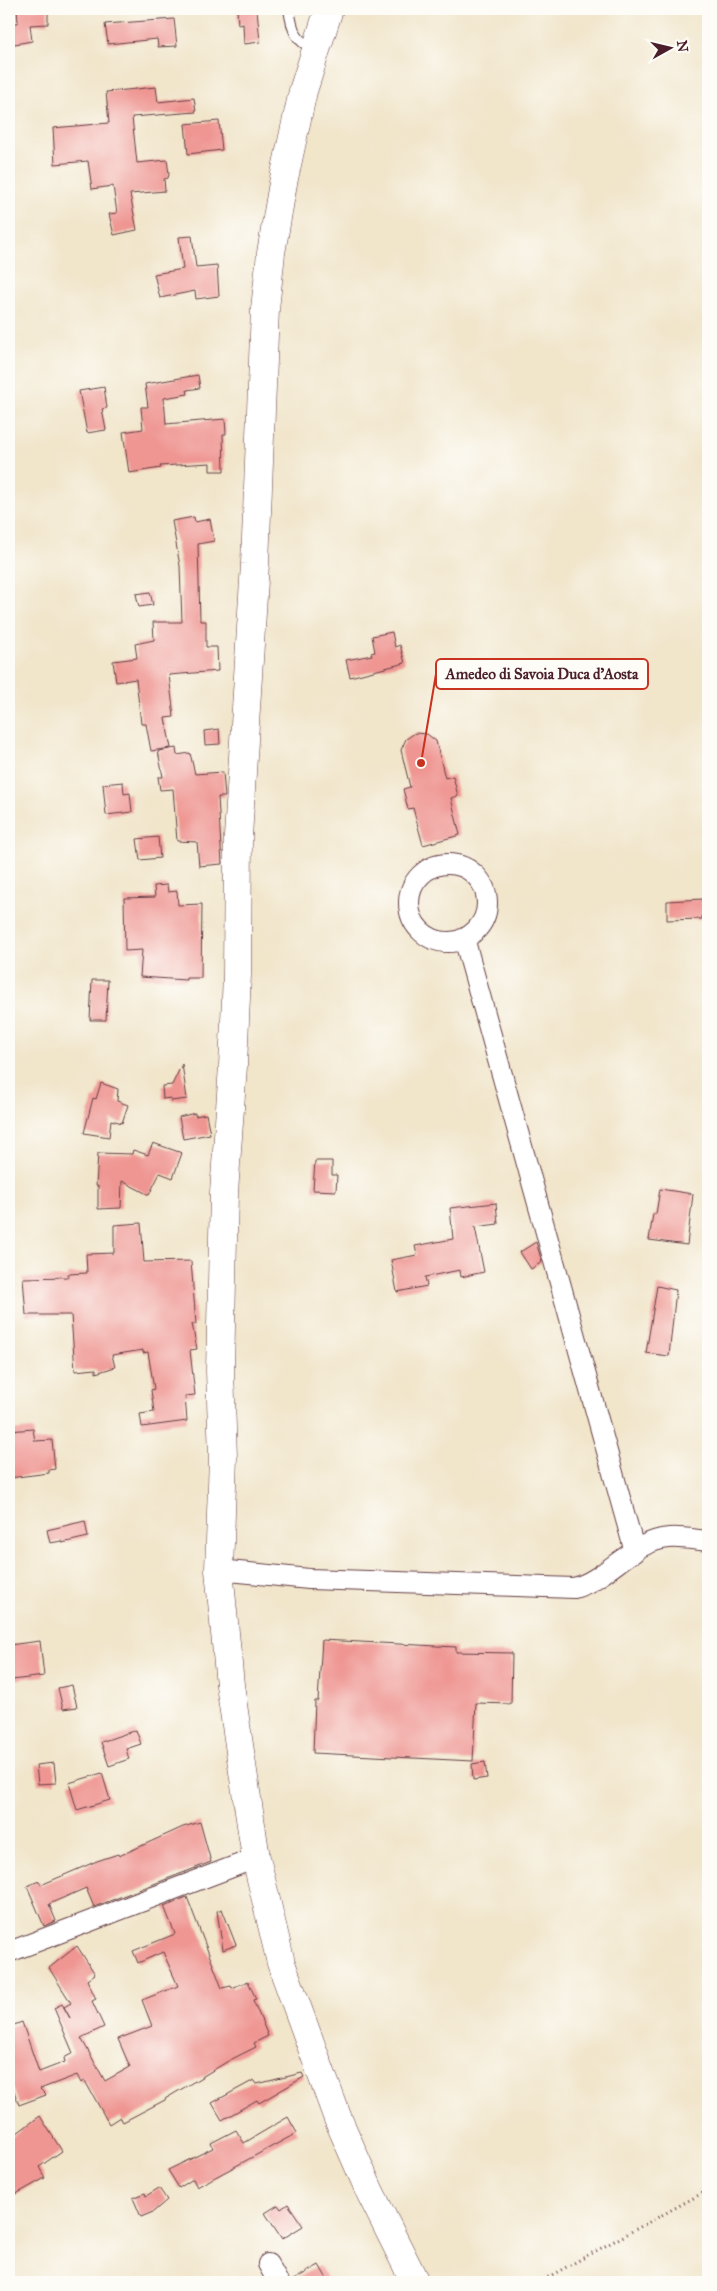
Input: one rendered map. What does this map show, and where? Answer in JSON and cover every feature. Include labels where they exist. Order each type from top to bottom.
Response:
[{"type":"street","points":[[330,9],[304,91],[283,182],[271,253],[265,308],[255,564],[238,836],[237,974],[233,1066],[224,1193],[220,1371],[223,1457],[219,1570],[230,1685],[256,1858],[281,1963],[338,2119],[370,2192],[414,2282]]},
{"type":"street","points":[[464,938],[635,1552]]},
{"type":"street","points":[[219,1570],[310,1579],[574,1588],[593,1581],[653,1542],[668,1538],[708,1541]]},
{"type":"street","points":[[9,1952],[256,1858]]},
{"type":"street","points":[[268,2264],[278,2282]]},
{"type":"lane","points":[[290,9],[292,26],[297,38],[316,50]]},
{"type":"path","points":[[539,2282],[708,2190]]},
{"type":"building","points":[[17,9],[48,9],[48,24],[30,25],[32,41],[9,45],[9,23],[18,23]]},
{"type":"building","points":[[237,9],[257,9],[260,42],[244,44],[243,24],[238,25]]},
{"type":"building","points":[[174,19],[177,46],[158,47],[157,39],[108,44],[105,24]]},
{"type":"building","points":[[156,87],[158,102],[194,98],[196,112],[132,117],[137,163],[167,160],[169,174],[168,178],[164,179],[165,191],[130,194],[137,230],[114,235],[109,214],[117,213],[113,186],[92,189],[88,161],[55,164],[53,128],[109,123],[106,92]]},
{"type":"building","points":[[219,121],[222,150],[188,154],[185,124]]},
{"type":"building","points":[[192,236],[196,267],[217,265],[219,296],[196,299],[195,291],[160,298],[154,274],[183,269],[179,237]]},
{"type":"building","points":[[198,375],[200,388],[187,390],[188,394],[164,398],[166,424],[225,419],[226,434],[223,434],[224,471],[210,471],[210,463],[160,466],[161,468],[129,473],[123,432],[143,429],[141,407],[148,407],[145,384]]},
{"type":"building","points":[[104,387],[107,408],[102,409],[106,430],[87,433],[79,391]]},
{"type":"building","points":[[194,517],[195,522],[210,519],[214,541],[198,544],[200,621],[206,621],[206,647],[217,647],[218,671],[169,675],[174,717],[165,718],[171,748],[151,751],[146,724],[141,724],[136,679],[116,682],[113,661],[137,658],[135,644],[154,640],[153,622],[182,622],[180,566],[172,521]]},
{"type":"building","points":[[150,592],[153,605],[139,607],[136,594]]},
{"type":"building","points":[[392,632],[395,647],[400,645],[405,663],[350,677],[346,660],[372,655],[371,653],[375,652],[372,636]]},
{"type":"building","points":[[219,729],[220,744],[205,745],[204,731]]},
{"type":"building","points":[[415,733],[427,734],[436,741],[445,778],[453,776],[458,796],[451,798],[460,835],[423,845],[413,808],[408,809],[403,789],[410,787],[401,750],[406,739]]},
{"type":"building","points":[[176,748],[177,755],[190,753],[195,774],[223,772],[225,797],[218,797],[222,864],[199,866],[197,842],[177,841],[173,789],[160,790],[158,777],[163,777],[158,751]]},
{"type":"building","points":[[123,782],[124,794],[130,793],[132,812],[106,815],[103,784]]},
{"type":"building","points":[[158,837],[160,858],[140,860],[137,839]]},
{"type":"building","points":[[167,885],[168,892],[177,891],[178,905],[202,904],[201,978],[186,978],[186,980],[140,977],[142,950],[125,951],[124,898],[155,897],[154,886]]},
{"type":"building","points":[[703,899],[702,919],[667,920],[667,901]]},
{"type":"building","points":[[92,980],[108,980],[106,1020],[90,1020]]},
{"type":"building","points":[[182,1064],[187,1099],[171,1101],[171,1098],[163,1099],[162,1086],[172,1085]]},
{"type":"building","points":[[101,1083],[118,1089],[117,1101],[128,1105],[122,1123],[111,1120],[109,1137],[84,1133],[93,1098],[96,1099]]},
{"type":"building","points":[[195,1113],[195,1116],[206,1114],[210,1134],[183,1139],[179,1117]]},
{"type":"building","points":[[153,1143],[182,1153],[173,1178],[160,1173],[149,1195],[122,1181],[121,1208],[98,1209],[98,1186],[96,1186],[98,1153],[132,1154],[133,1150],[148,1155]]},
{"type":"building","points":[[315,1161],[332,1161],[332,1175],[337,1175],[336,1191],[313,1190]]},
{"type":"building","points":[[660,1189],[693,1194],[687,1245],[649,1240],[653,1214],[656,1214]]},
{"type":"building","points":[[496,1203],[498,1224],[475,1227],[484,1272],[461,1277],[460,1270],[425,1277],[427,1286],[397,1292],[391,1260],[417,1255],[415,1246],[453,1239],[450,1208]]},
{"type":"building","points":[[141,1223],[144,1262],[191,1261],[196,1324],[192,1324],[197,1349],[190,1350],[195,1395],[185,1396],[187,1421],[142,1427],[140,1414],[154,1412],[151,1390],[154,1389],[148,1352],[143,1353],[143,1350],[112,1355],[115,1367],[96,1373],[96,1369],[75,1371],[71,1315],[26,1315],[23,1278],[68,1277],[68,1274],[87,1273],[86,1254],[114,1253],[114,1225]]},
{"type":"building","points":[[536,1242],[542,1262],[531,1269],[520,1252]]},
{"type":"building","points":[[657,1286],[676,1290],[669,1356],[646,1353]]},
{"type":"building","points":[[33,1429],[35,1441],[52,1440],[55,1469],[49,1470],[49,1473],[9,1478],[9,1431]]},
{"type":"building","points":[[85,1521],[88,1537],[62,1543],[62,1541],[50,1543],[47,1530]]},
{"type":"building","points":[[322,1640],[456,1647],[456,1652],[512,1653],[511,1704],[476,1703],[473,1761],[313,1753],[315,1701],[318,1701]]},
{"type":"building","points":[[40,1641],[44,1676],[12,1680],[9,1645]]},
{"type":"building","points":[[72,1685],[77,1707],[63,1709],[58,1688]]},
{"type":"building","points":[[136,1730],[141,1744],[126,1749],[129,1759],[109,1766],[101,1742]]},
{"type":"building","points":[[485,1762],[487,1778],[473,1780],[472,1764]]},
{"type":"building","points":[[54,1763],[56,1783],[38,1784],[36,1765]]},
{"type":"building","points":[[102,1773],[110,1800],[77,1810],[69,1783]]},
{"type":"building","points":[[200,1822],[211,1862],[94,1907],[86,1888],[49,1904],[56,1921],[44,1926],[27,1886],[39,1881],[41,1885],[97,1861],[118,1854],[119,1856],[183,1827]]},
{"type":"building","points":[[187,1897],[222,1988],[231,1986],[232,1988],[248,1981],[256,1999],[253,2000],[268,2036],[254,2043],[256,2047],[123,2122],[120,2117],[109,2124],[85,2081],[81,2083],[77,2075],[40,2089],[46,2095],[19,2105],[9,2077],[9,2027],[22,2022],[39,2072],[65,2062],[64,2058],[73,2053],[54,2008],[62,2004],[70,2018],[64,2007],[71,2003],[49,1968],[77,1946],[95,1974],[87,1980],[96,1999],[92,2001],[104,2027],[81,2038],[105,2081],[130,2067],[118,2039],[152,2026],[142,2000],[178,1986],[163,1952],[138,1963],[133,1951],[175,1934],[164,1906]]},
{"type":"building","points":[[222,1909],[236,1945],[223,1950],[217,1911]]},
{"type":"building","points":[[302,2073],[304,2077],[259,2103],[257,2100],[222,2120],[212,2103],[254,2080],[257,2084]]},
{"type":"building","points":[[40,2116],[62,2151],[39,2167],[45,2178],[9,2198],[9,2139]]},
{"type":"building","points":[[288,2117],[297,2133],[197,2187],[193,2179],[179,2188],[168,2170],[213,2148],[211,2143],[236,2130],[244,2143]]},
{"type":"building","points":[[159,2188],[167,2200],[153,2212],[141,2217],[133,2198],[145,2193],[146,2196]]},
{"type":"building","points":[[288,2204],[303,2226],[282,2239],[265,2213],[278,2205],[281,2209]]},
{"type":"building","points":[[319,2265],[329,2282],[290,2282]]},
{"type":"place","name":"Amedeo di Savoia Duca d’Aosta","points":[[421,763]]}]
